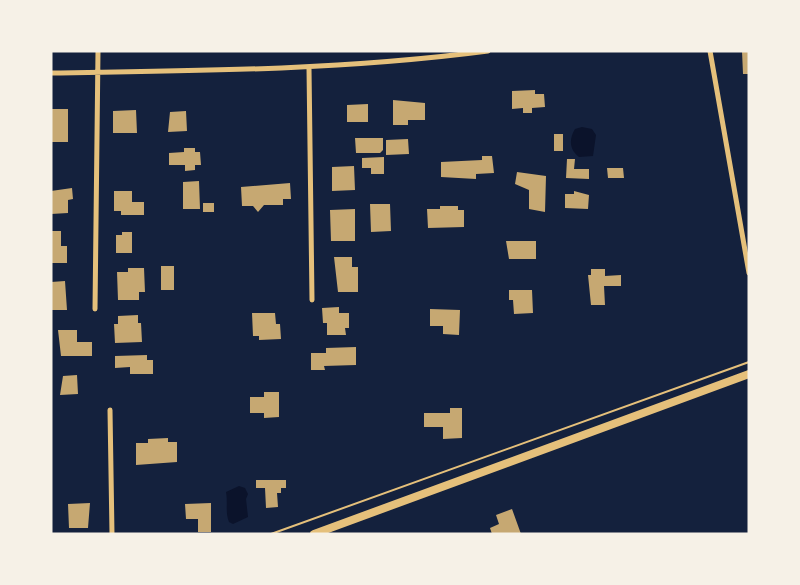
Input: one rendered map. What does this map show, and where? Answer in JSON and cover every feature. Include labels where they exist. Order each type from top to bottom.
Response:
[{"type":"main road","points":[[314,534],[749,374]]},
{"type":"street","points":[[95,309],[98,51]]},
{"type":"street","points":[[51,73],[309,68],[424,60],[488,51]]},
{"type":"street","points":[[710,51],[749,273]]},
{"type":"street","points":[[309,68],[312,300]]},
{"type":"street","points":[[110,410],[112,534]]},
{"type":"path","points":[[271,534],[749,362]]},
{"type":"water","points":[[582,127],[592,129],[596,135],[593,156],[579,157],[572,147],[571,140],[575,129]]},
{"type":"water","points":[[239,486],[245,488],[248,494],[246,499],[248,517],[233,524],[228,518],[226,492]]},
{"type":"building","points":[[742,51],[749,51],[749,74],[743,74]]},
{"type":"building","points":[[535,90],[535,94],[544,94],[545,107],[532,108],[532,113],[523,113],[523,108],[512,109],[512,91]]},
{"type":"building","points":[[393,100],[425,103],[425,120],[408,120],[408,125],[393,125]]},
{"type":"building","points":[[368,104],[368,122],[347,122],[347,105]]},
{"type":"building","points":[[51,109],[68,109],[68,142],[51,142]]},
{"type":"building","points":[[136,110],[137,133],[113,133],[113,111]]},
{"type":"building","points":[[186,111],[187,131],[168,132],[170,112]]},
{"type":"building","points":[[554,134],[563,134],[563,151],[554,151]]},
{"type":"building","points":[[355,138],[383,138],[383,150],[380,153],[356,153]]},
{"type":"building","points":[[408,139],[409,154],[386,155],[386,140]]},
{"type":"building","points":[[184,148],[195,148],[195,152],[200,152],[201,165],[195,165],[195,170],[185,171],[185,165],[169,165],[169,153],[184,152]]},
{"type":"building","points":[[482,156],[492,156],[494,173],[476,174],[476,179],[441,177],[441,162],[482,160]]},
{"type":"building","points":[[384,157],[384,174],[371,174],[371,168],[362,168],[362,158]]},
{"type":"building","points":[[567,159],[575,159],[574,169],[589,169],[589,179],[566,178]]},
{"type":"building","points":[[354,166],[355,190],[332,191],[332,167]]},
{"type":"building","points":[[607,168],[623,168],[624,178],[608,178]]},
{"type":"building","points":[[517,172],[546,176],[545,212],[529,209],[529,190],[515,184]]},
{"type":"building","points":[[199,181],[200,209],[183,209],[183,182]]},
{"type":"building","points":[[290,183],[291,199],[283,199],[283,205],[264,205],[258,212],[253,206],[242,206],[241,187]]},
{"type":"building","points":[[72,188],[73,199],[68,200],[68,213],[51,214],[51,191]]},
{"type":"building","points":[[114,191],[132,191],[132,202],[144,202],[144,215],[121,215],[121,211],[114,211]]},
{"type":"building","points":[[574,191],[589,195],[588,209],[565,208],[565,194],[574,194]]},
{"type":"building","points":[[203,203],[214,203],[214,212],[203,212]]},
{"type":"building","points":[[370,204],[390,204],[391,231],[371,232]]},
{"type":"building","points":[[440,206],[458,206],[458,210],[464,210],[464,227],[428,228],[427,209],[440,209]]},
{"type":"building","points":[[355,209],[355,241],[331,241],[330,210]]},
{"type":"building","points":[[51,231],[61,231],[61,246],[67,246],[67,263],[51,263]]},
{"type":"building","points":[[122,232],[132,232],[132,253],[116,253],[116,235],[122,235]]},
{"type":"building","points":[[506,241],[536,241],[536,259],[509,259]]},
{"type":"building","points":[[334,257],[352,257],[352,267],[358,267],[358,292],[338,292]]},
{"type":"building","points":[[161,266],[174,266],[174,290],[161,290]]},
{"type":"building","points":[[128,268],[144,268],[145,292],[139,292],[139,300],[118,300],[117,272],[128,272]]},
{"type":"building","points":[[591,269],[605,269],[605,276],[621,275],[621,286],[604,286],[605,305],[591,305],[588,275],[591,275]]},
{"type":"building","points":[[65,281],[67,310],[51,310],[51,282]]},
{"type":"building","points":[[509,290],[532,290],[533,313],[514,314],[513,300],[509,300]]},
{"type":"building","points":[[339,307],[339,313],[349,313],[349,328],[345,328],[346,335],[327,335],[327,323],[323,323],[322,308]]},
{"type":"building","points":[[430,309],[460,310],[459,335],[443,334],[443,326],[430,326]]},
{"type":"building","points":[[252,313],[275,313],[276,324],[280,324],[281,339],[259,340],[259,336],[253,336]]},
{"type":"building","points":[[138,315],[142,342],[115,343],[114,324],[118,324],[118,316]]},
{"type":"building","points":[[58,330],[77,330],[77,342],[92,342],[92,356],[61,356]]},
{"type":"building","points":[[356,347],[356,365],[324,366],[325,370],[311,370],[311,353],[326,353],[326,348]]},
{"type":"building","points":[[147,355],[147,360],[153,360],[153,374],[130,374],[130,367],[115,368],[115,356]]},
{"type":"building","points":[[77,375],[78,394],[60,395],[63,376]]},
{"type":"building","points":[[264,392],[279,392],[279,417],[264,418],[264,413],[250,413],[250,397],[264,397]]},
{"type":"building","points":[[450,408],[462,408],[462,438],[443,439],[443,427],[424,427],[424,413],[450,413]]},
{"type":"building","points":[[168,438],[168,442],[177,442],[177,462],[136,465],[136,443],[148,443],[148,439]]},
{"type":"building","points":[[256,480],[286,480],[286,488],[281,488],[281,493],[277,493],[278,507],[266,508],[265,488],[256,488]]},
{"type":"building","points":[[90,503],[88,528],[69,528],[68,504]]},
{"type":"building","points":[[211,503],[211,532],[198,532],[198,519],[186,519],[185,504]]},
{"type":"building","points":[[512,509],[521,534],[492,534],[490,528],[499,524],[496,515]]}]
